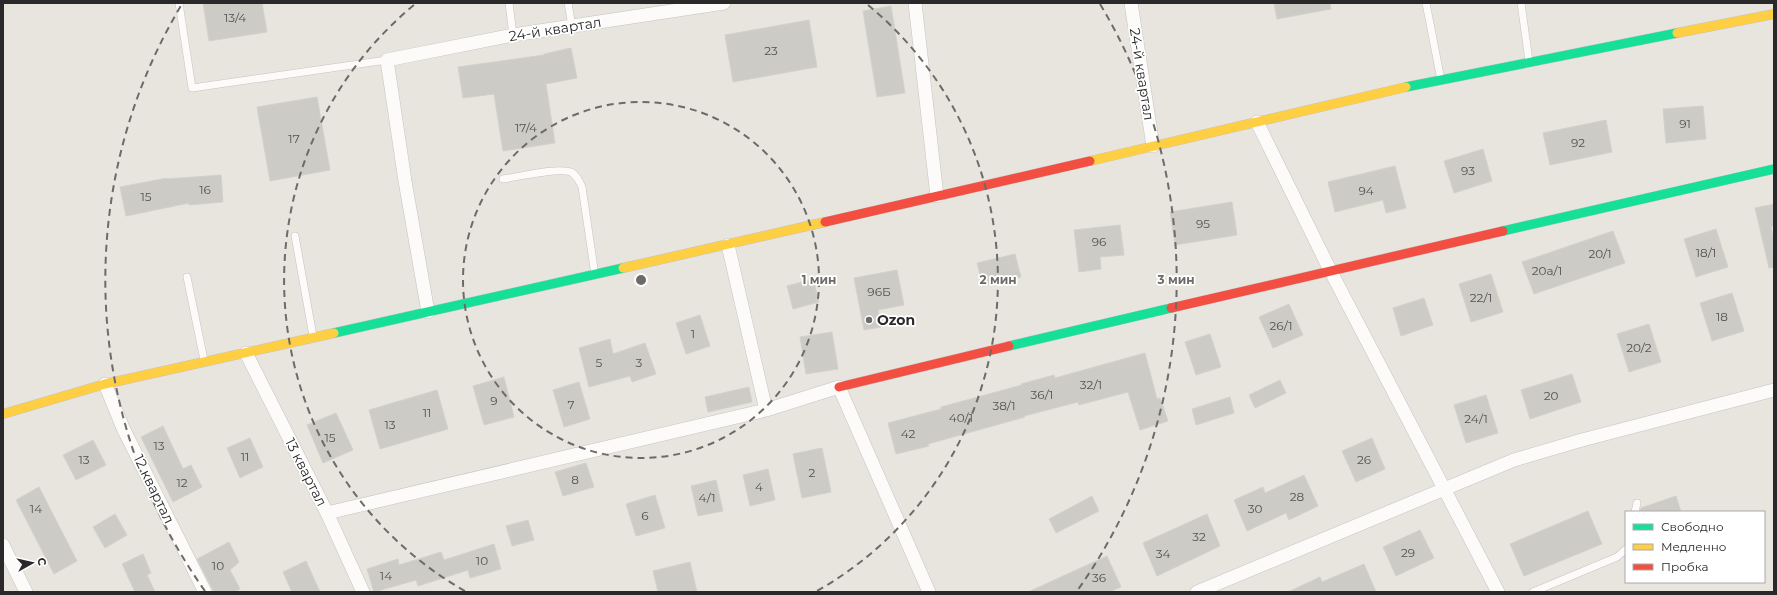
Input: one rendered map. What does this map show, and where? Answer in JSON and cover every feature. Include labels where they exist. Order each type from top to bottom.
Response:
[{"type":"street","name":"24-й квартал","points":[[386,60],[513,35],[724,3]]},
{"type":"street","points":[[915,3],[937,196]]},
{"type":"street","name":"24-й квартал","points":[[1132,3],[1153,146]]},
{"type":"street","points":[[3,413],[105,384],[728,245],[1257,122],[1441,81],[1774,14]]},
{"type":"street","points":[[386,60],[428,312]]},
{"type":"street","points":[[1257,122],[1330,270],[1446,489],[1498,592]]},
{"type":"street","points":[[327,513],[766,410],[839,387],[1330,270],[1774,169]]},
{"type":"street","points":[[728,245],[766,410]]},
{"type":"street","name":"13 квартал","points":[[246,353],[327,513],[363,592]]},
{"type":"street","name":"12 квартал","points":[[105,384],[123,428],[205,592]]},
{"type":"street","points":[[839,387],[929,592]]},
{"type":"street","points":[[1196,592],[1514,460],[1582,440],[1774,390]]},
{"type":"street","points":[[3,545],[26,592]]},
{"type":"lane","points":[[179,3],[192,88],[386,60]]},
{"type":"lane","points":[[509,3],[513,35]]},
{"type":"lane","points":[[568,3],[572,26]]},
{"type":"lane","points":[[1426,3],[1441,81]]},
{"type":"lane","points":[[1521,3],[1530,63]]},
{"type":"lane","points":[[503,179],[561,170],[571,173],[578,178],[582,187],[595,275]]},
{"type":"lane","points":[[295,236],[313,338]]},
{"type":"lane","points":[[187,277],[204,362]]},
{"type":"lane","points":[[1635,511],[1637,503]]},
{"type":"lane","points":[[1533,592],[1617,557],[1625,550]]},
{"type":"building","points":[[203,3],[262,3],[267,32],[209,41]]},
{"type":"building","points":[[1274,3],[1330,3],[1331,9],[1277,19]]},
{"type":"building","points":[[891,6],[905,93],[877,97],[863,11]]},
{"type":"building","points":[[809,20],[817,67],[733,82],[725,35]]},
{"type":"building","points":[[571,48],[577,78],[546,84],[555,143],[503,151],[494,94],[463,98],[458,67],[544,55]]},
{"type":"building","points":[[317,97],[330,170],[270,181],[257,107]]},
{"type":"building","points":[[1703,106],[1706,139],[1666,143],[1663,109]]},
{"type":"building","points":[[1606,120],[1612,152],[1550,165],[1543,133]]},
{"type":"building","points":[[1483,149],[1492,181],[1454,193],[1444,161]]},
{"type":"building","points":[[1395,166],[1406,208],[1386,213],[1383,200],[1335,212],[1328,182]]},
{"type":"building","points":[[221,175],[223,202],[189,205],[189,203],[126,216],[120,187],[167,178]]},
{"type":"building","points":[[1232,202],[1237,235],[1175,245],[1170,212]]},
{"type":"building","points":[[1774,204],[1774,226],[1771,227],[1774,239],[1774,267],[1769,268],[1755,208]]},
{"type":"building","points":[[1120,225],[1124,255],[1100,257],[1101,269],[1079,272],[1074,230]]},
{"type":"building","points":[[1716,229],[1728,267],[1696,277],[1684,239]]},
{"type":"building","points":[[1613,231],[1625,263],[1534,294],[1522,262]]},
{"type":"building","points":[[1015,254],[1021,277],[983,286],[977,263]]},
{"type":"building","points":[[897,270],[904,305],[878,310],[881,327],[864,330],[854,278]]},
{"type":"building","points":[[1491,274],[1503,312],[1471,322],[1459,284]]},
{"type":"building","points":[[813,279],[819,302],[793,309],[787,286]]},
{"type":"building","points":[[1732,293],[1744,331],[1712,341],[1700,303]]},
{"type":"building","points":[[1424,298],[1433,325],[1401,336],[1393,308]]},
{"type":"building","points":[[1289,304],[1303,335],[1273,348],[1259,317]]},
{"type":"building","points":[[700,315],[710,346],[686,354],[676,323]]},
{"type":"building","points":[[1649,324],[1661,362],[1629,372],[1617,334]]},
{"type":"building","points":[[832,332],[838,369],[806,374],[800,337]]},
{"type":"building","points":[[1210,334],[1221,367],[1196,375],[1185,342]]},
{"type":"building","points":[[610,339],[613,354],[645,343],[656,374],[632,382],[630,376],[589,387],[579,348]]},
{"type":"building","points":[[1145,353],[1157,399],[1160,398],[1168,421],[1140,430],[1128,392],[1079,405],[1078,402],[1024,416],[1025,417],[928,444],[929,446],[896,454],[888,423],[941,409],[941,407],[1054,375],[1055,378]]},
{"type":"building","points":[[1572,374],[1581,402],[1530,419],[1521,390]]},
{"type":"building","points":[[504,377],[514,417],[484,425],[473,386]]},
{"type":"building","points":[[1280,380],[1286,393],[1255,408],[1249,395]]},
{"type":"building","points":[[579,382],[590,419],[564,427],[553,390]]},
{"type":"building","points":[[749,387],[752,402],[708,412],[705,397]]},
{"type":"building","points":[[437,390],[448,429],[380,449],[369,410]]},
{"type":"building","points":[[1486,395],[1498,433],[1466,443],[1454,405]]},
{"type":"building","points":[[1230,397],[1234,413],[1196,425],[1192,409]]},
{"type":"building","points":[[336,413],[353,450],[323,463],[307,425]]},
{"type":"building","points":[[163,426],[183,469],[191,465],[202,487],[173,502],[141,437]]},
{"type":"building","points":[[250,438],[263,467],[240,478],[227,448]]},
{"type":"building","points":[[1372,438],[1385,469],[1356,482],[1342,451]]},
{"type":"building","points":[[93,440],[106,465],[76,480],[63,455]]},
{"type":"building","points":[[822,448],[831,492],[802,498],[793,454]]},
{"type":"building","points":[[586,463],[594,487],[563,496],[555,472]]},
{"type":"building","points":[[768,469],[775,500],[750,506],[743,475]]},
{"type":"building","points":[[1304,475],[1318,506],[1289,520],[1286,513],[1247,531],[1234,500],[1263,487],[1265,493]]},
{"type":"building","points":[[716,480],[723,511],[698,516],[691,486]]},
{"type":"building","points":[[39,487],[77,561],[54,574],[16,500]]},
{"type":"building","points":[[655,495],[665,528],[636,536],[626,504]]},
{"type":"building","points":[[1092,496],[1099,511],[1056,533],[1049,519]]},
{"type":"building","points":[[1676,496],[1681,511],[1640,511],[1641,508]]},
{"type":"building","points":[[1588,511],[1602,544],[1524,576],[1510,544]]},
{"type":"building","points":[[115,514],[127,535],[105,548],[93,527]]},
{"type":"building","points":[[1207,514],[1220,546],[1157,576],[1143,543]]},
{"type":"building","points":[[528,520],[534,540],[512,546],[506,526]]},
{"type":"building","points":[[1420,530],[1434,558],[1396,576],[1383,547]]},
{"type":"building","points":[[229,542],[239,562],[230,570],[240,589],[234,592],[214,592],[197,559]]},
{"type":"building","points":[[494,544],[501,569],[470,578],[468,570],[418,586],[416,580],[374,592],[367,569],[398,559],[399,565],[441,552],[444,560]]},
{"type":"building","points":[[143,554],[151,573],[147,575],[155,592],[135,592],[122,564]]},
{"type":"building","points":[[1107,556],[1121,587],[1109,592],[1028,592]]},
{"type":"building","points":[[306,561],[320,592],[292,592],[283,572]]},
{"type":"building","points":[[690,562],[697,592],[658,592],[653,571]]},
{"type":"building","points":[[1364,564],[1376,592],[1288,592],[1320,577],[1322,582]]},
{"type":"traffic: fast","points":[[1406,87],[1677,33]]},
{"type":"traffic: fast","points":[[1503,231],[1774,169]]},
{"type":"traffic: fast","points":[[334,333],[623,268]]},
{"type":"traffic: fast","points":[[1009,346],[1171,308]]},
{"type":"traffic: slow","points":[[1677,33],[1774,14]]},
{"type":"traffic: slow","points":[[1090,161],[1406,87]]},
{"type":"traffic: slow","points":[[623,268],[825,222]]},
{"type":"traffic: slow","points":[[3,414],[105,384],[334,333]]},
{"type":"traffic: jam","points":[[825,222],[1090,161]]},
{"type":"traffic: jam","points":[[1171,308],[1503,231]]},
{"type":"traffic: jam","points":[[839,387],[1009,346]]},
{"type":"place","name":"Ozon","points":[[869,320]]}]
